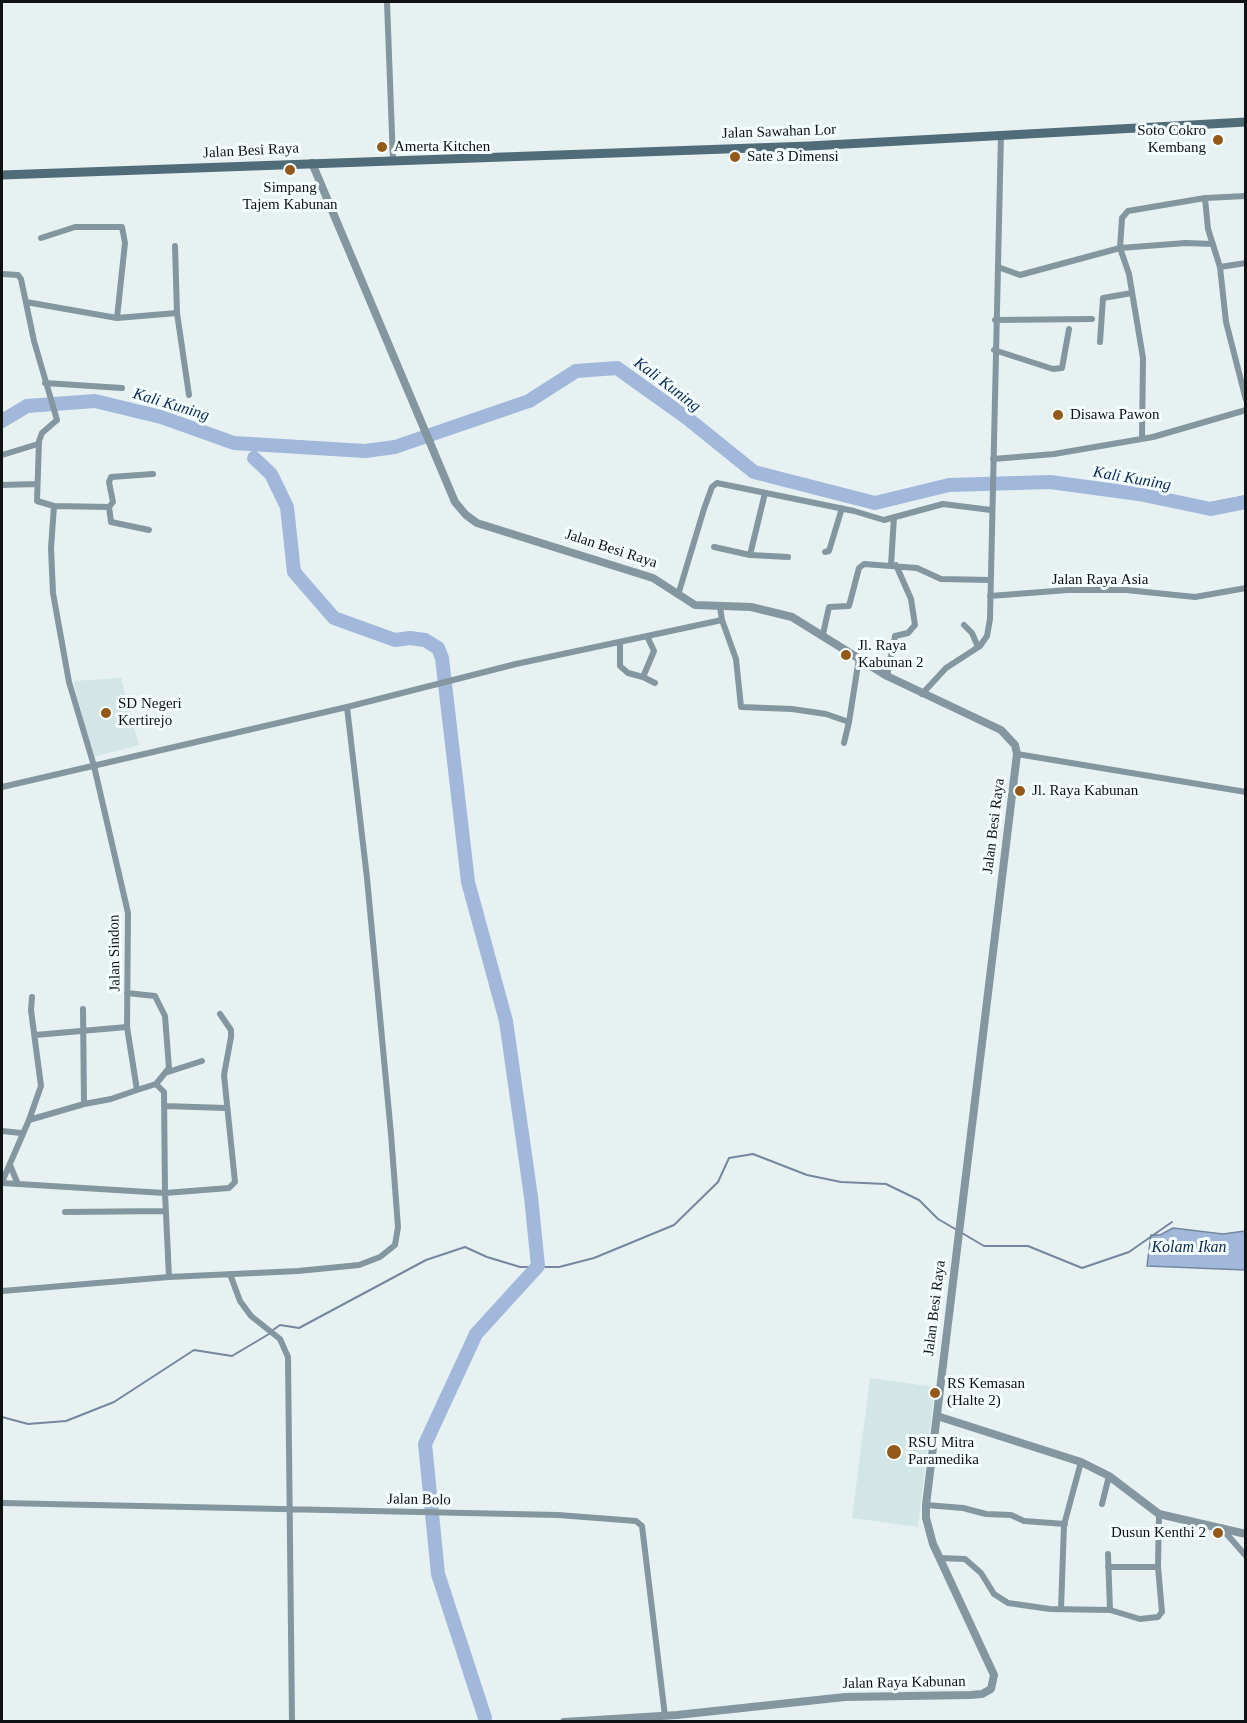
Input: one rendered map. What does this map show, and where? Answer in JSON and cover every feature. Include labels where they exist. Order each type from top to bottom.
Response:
[{"type":"main road","name":"Jalan Sawahan Lor","points":[[312,163],[856,144],[1000,134],[1245,122]]},
{"type":"main road","name":"Jalan Besi Raya","points":[[2,175],[312,163]]},
{"type":"street","points":[[387,2],[393,161]]},
{"type":"street","points":[[921,694],[946,668],[978,647],[987,636],[990,596],[1000,134]]},
{"type":"street","name":"Jalan Besi Raya","points":[[312,163],[455,502],[477,523],[640,573],[695,605],[751,607],[781,613],[823,634],[887,676],[921,694],[981,718],[1001,730],[1015,745],[1017,754],[937,1416]]},
{"type":"street","points":[[1142,439],[1143,358],[1132,293],[1120,248],[1122,218],[1128,211],[1205,198],[1245,196]]},
{"type":"street","points":[[1205,198],[1213,244],[1220,267],[1226,322],[1245,400]]},
{"type":"street","points":[[41,238],[75,226],[122,227],[125,243],[117,318]]},
{"type":"street","points":[[998,267],[1020,275],[1120,248],[1186,243],[1213,244]]},
{"type":"street","points":[[175,246],[177,313],[189,395]]},
{"type":"street","points":[[1220,267],[1245,262]]},
{"type":"street","points":[[2,274],[20,277],[46,387],[57,420],[42,434],[38,444],[37,501],[54,506],[109,507]]},
{"type":"street","points":[[1100,342],[1103,298],[1132,293]]},
{"type":"street","points":[[26,302],[117,318],[177,313]]},
{"type":"street","points":[[995,320],[1092,320]]},
{"type":"street","points":[[994,350],[1053,369],[1062,368],[1069,329]]},
{"type":"street","points":[[46,387],[122,388]]},
{"type":"street","points":[[993,459],[1054,454],[1142,439],[1190,428],[1245,410]]},
{"type":"street","points":[[2,455],[38,444]]},
{"type":"street","points":[[149,530],[114,524],[110,521],[109,507],[113,502],[109,482],[111,477],[153,474]]},
{"type":"street","points":[[678,596],[713,485],[719,483],[842,508],[876,519],[894,517],[943,504],[991,510]]},
{"type":"street","points":[[2,485],[36,484]]},
{"type":"street","points":[[750,555],[765,492]]},
{"type":"street","name":"Jalan Sindon","points":[[54,506],[51,548],[52,593],[69,682],[94,766],[128,913],[128,1027],[136,1090]]},
{"type":"street","points":[[825,552],[829,551],[842,508]]},
{"type":"street","points":[[887,676],[895,636],[908,633],[915,626],[914,607],[894,565],[894,517]]},
{"type":"street","points":[[714,547],[750,555],[788,557]]},
{"type":"street","points":[[823,634],[830,607],[849,606],[861,565],[894,565],[923,569],[941,579],[990,580]]},
{"type":"street","name":"Jalan Raya Asia","points":[[990,596],[1068,590],[1125,590],[1195,597],[1245,588]]},
{"type":"street","points":[[720,607],[722,620],[736,659],[741,707],[821,712],[849,722]]},
{"type":"street","points":[[2,787],[347,707],[454,678],[722,620]]},
{"type":"street","points":[[964,625],[971,631],[978,647]]},
{"type":"street","points":[[643,677],[654,651],[647,636]]},
{"type":"street","points":[[620,642],[620,666],[628,673],[655,683]]},
{"type":"street","points":[[844,743],[859,658]]},
{"type":"street","points":[[2,1291],[169,1277],[298,1271],[359,1264],[388,1252],[395,1245],[397,1237],[391,1134],[368,878],[347,707]]},
{"type":"street","points":[[1017,754],[1245,792]]},
{"type":"street","points":[[128,993],[155,996],[167,1026],[168,1072]]},
{"type":"street","points":[[32,997],[41,1086],[2,1182],[73,1189],[165,1193],[234,1185],[224,1067],[231,1030],[220,1014]]},
{"type":"street","points":[[83,1009],[84,1104]]},
{"type":"street","points":[[35,1035],[128,1027]]},
{"type":"street","points":[[29,1120],[84,1104],[111,1099],[156,1084],[168,1072],[202,1061]]},
{"type":"street","points":[[156,1084],[163,1089],[169,1277]]},
{"type":"street","points":[[164,1106],[226,1108]]},
{"type":"street","points":[[2,1131],[21,1133]]},
{"type":"street","points":[[10,1165],[17,1182]]},
{"type":"street","points":[[65,1212],[166,1210]]},
{"type":"street","points":[[230,1274],[240,1300],[251,1316],[277,1337],[285,1347],[289,1367],[292,1722]]},
{"type":"street","points":[[937,1416],[1081,1462],[1109,1476],[1159,1514],[1245,1534]]},
{"type":"street","name":"Jalan Raya Kabunan","points":[[564,1722],[665,1716],[845,1697],[970,1695],[991,1689],[994,1675],[929,1533],[926,1505],[937,1416]]},
{"type":"street","points":[[1061,1609],[1065,1524],[1081,1462]]},
{"type":"street","points":[[1102,1504],[1109,1476]]},
{"type":"street","name":"Jalan Bolo","points":[[2,1503],[558,1515],[636,1521],[642,1527],[665,1716]]},
{"type":"street","points":[[926,1505],[963,1508],[986,1514],[1011,1515],[1024,1521],[1065,1524]]},
{"type":"street","points":[[940,1558],[965,1559],[981,1573],[994,1594],[1008,1603],[1061,1609],[1110,1610],[1133,1618],[1160,1616],[1162,1612],[1158,1568],[1159,1514]]},
{"type":"street","points":[[1223,1530],[1245,1556]]},
{"type":"street","points":[[1108,1554],[1110,1610]]},
{"type":"street","points":[[1108,1567],[1158,1568]]},
{"type":"shaded area","name":"SD Negeri Kertirejo","points":[[121,678],[139,745],[93,757],[73,681]]},
{"type":"shaded area","name":"RSU Mitra Paramedika","points":[[870,1378],[935,1387],[918,1527],[852,1518]]},
{"type":"water","name":"Kolam Ikan","points":[[1173,1228],[1223,1234],[1245,1231],[1245,1270],[1147,1266],[1151,1235],[1160,1235]]},
{"type":"waterway","name":"Kali Kuning","points":[[2,421],[27,406],[95,401],[161,417],[234,443],[365,451],[395,447],[529,401],[576,371],[617,368],[687,418],[754,472],[875,503],[949,485],[1050,482],[1139,494],[1211,509],[1246,502]]},
{"type":"waterway","points":[[254,458],[271,474],[287,507],[294,572],[334,618],[395,640],[410,638],[425,640],[438,648],[442,658],[468,882],[506,1021],[531,1197],[538,1266],[476,1334],[425,1444],[438,1574],[485,1718]]},
{"type":"waterway","points":[[1205,504],[1246,496]]},
{"type":"waterway","points":[[273,1330],[280,1325],[299,1328],[426,1260],[465,1247],[487,1257],[520,1267],[559,1267],[594,1258],[674,1225],[718,1182],[729,1158],[753,1154],[807,1175],[841,1182],[886,1184],[919,1200],[938,1219],[957,1230]]},
{"type":"waterway","points":[[962,1233],[984,1246],[1028,1246],[1082,1268],[1129,1252],[1172,1222]]},
{"type":"waterway","points":[[2,1417],[28,1424],[66,1421],[114,1402],[194,1350],[232,1356],[269,1334]]},
{"type":"place","name":"Soto Cokro Kembang","points":[[1218,140]]},
{"type":"place","name":"Amerta Kitchen","points":[[382,147]]},
{"type":"place","name":"Sate 3 Dimensi","points":[[735,157]]},
{"type":"place","name":"Simpang Tajem Kabunan","points":[[290,170]]},
{"type":"place","name":"Disawa Pawon","points":[[1058,415]]},
{"type":"place","name":"Jl. Raya Kabunan 2","points":[[846,655]]},
{"type":"place","name":"SD Negeri Kertirejo","points":[[106,713]]},
{"type":"place","name":"Jl. Raya Kabunan","points":[[1020,791]]},
{"type":"place","name":"RS Kemasan (Halte 2)","points":[[935,1393]]},
{"type":"place","name":"RSU Mitra Paramedika","points":[[894,1452]]},
{"type":"place","name":"Dusun Kenthi 2","points":[[1218,1533]]}]
